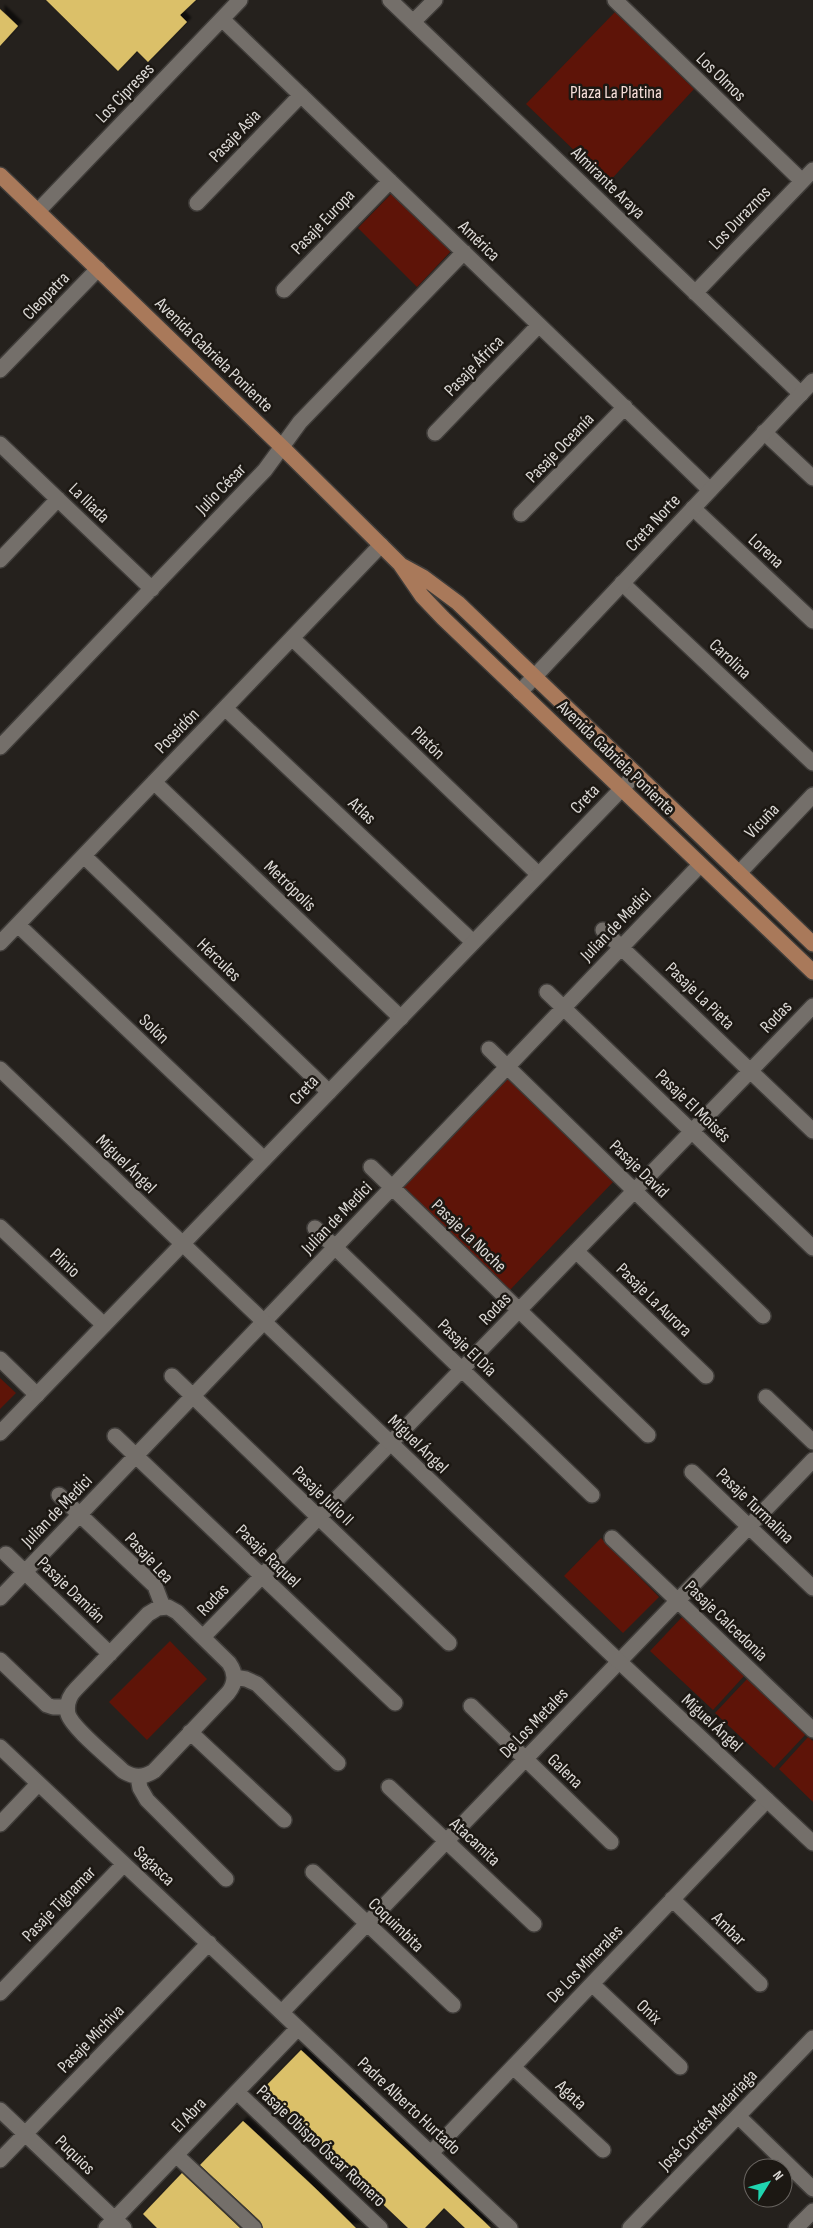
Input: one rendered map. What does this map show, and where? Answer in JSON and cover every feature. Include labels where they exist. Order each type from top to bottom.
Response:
[{"type":"main road","name":"Avenida Gabriela Poniente","points":[[0,175],[282,447],[400,564],[432,607],[813,972]]},
{"type":"main road","name":"Avenida Gabriela Poniente","points":[[400,564],[441,590],[535,676],[813,944]]},
{"type":"street","name":"Los Cipreses","points":[[38,211],[240,0]]},
{"type":"street","name":"Almirante Araya","points":[[390,0],[800,394]]},
{"type":"street","points":[[413,22],[435,0]]},
{"type":"street","name":"Los Olmos","points":[[615,0],[802,181]]},
{"type":"street","name":"América","points":[[222,19],[710,490]]},
{"type":"street","name":"Pasaje Asia","points":[[197,203],[301,94]]},
{"type":"street","name":"Los Duraznos","points":[[695,293],[813,170]]},
{"type":"street","name":"Pasaje Europa","points":[[284,290],[390,181]]},
{"type":"street","name":"Julio César","points":[[0,747],[265,470],[300,422],[464,252]]},
{"type":"street","name":"Cleopatra","points":[[0,370],[98,269]]},
{"type":"street","name":"Pasaje África","points":[[435,433],[539,325]]},
{"type":"street","name":"Creta Norte","points":[[520,692],[813,381]]},
{"type":"street","name":"Pasaje Oceanía","points":[[521,514],[625,407]]},
{"type":"street","points":[[764,432],[813,478]]},
{"type":"street","name":"La Iliada","points":[[0,444],[152,589]]},
{"type":"street","points":[[0,560],[58,499]]},
{"type":"street","name":"Lorena","points":[[693,508],[813,621]]},
{"type":"street","name":"Poseidón","points":[[0,943],[380,545]]},
{"type":"street","name":"Carolina","points":[[622,583],[813,763]]},
{"type":"street","name":"Platón","points":[[292,638],[538,874]]},
{"type":"street","name":"Atlas","points":[[225,708],[473,942]]},
{"type":"street","name":"Creta","points":[[0,1433],[636,774]]},
{"type":"street","name":"Metrópolis","points":[[154,782],[400,1018]]},
{"type":"street","name":"Vicuña","points":[[739,873],[813,795]]},
{"type":"street","name":"Hércules","points":[[84,856],[329,1092]]},
{"type":"street","name":"Julian de Medici","points":[[0,1598],[700,865]]},
{"type":"street","name":"Solón","points":[[18,925],[264,1160]]},
{"type":"street","name":"Pasaje La Pieta","points":[[604,930],[813,1131]]},
{"type":"street","name":"Pasaje El Moisés","points":[[547,992],[813,1248]]},
{"type":"street","name":"Rodas","points":[[203,1638],[813,1006]]},
{"type":"street","name":"Pasaje David","points":[[489,1049],[764,1316]]},
{"type":"street","name":"Miguel Ángel","points":[[0,1069],[619,1661],[813,1843]]},
{"type":"street","name":"Pasaje La Noche","points":[[371,1167],[648,1435]]},
{"type":"street","name":"Plinio","points":[[0,1227],[104,1326]]},
{"type":"street","name":"Pasaje El Día","points":[[315,1228],[592,1495]]},
{"type":"street","name":"Pasaje La Aurora","points":[[576,1251],[706,1376]]},
{"type":"street","points":[[0,1359],[37,1394]]},
{"type":"street","name":"Pasaje Julio II","points":[[172,1376],[449,1643]]},
{"type":"street","points":[[766,1397],[813,1442]]},
{"type":"street","name":"Pasaje Raquel","points":[[115,1436],[395,1703]]},
{"type":"street","name":"De Los Metales","points":[[282,2012],[813,1460]]},
{"type":"street","name":"Pasaje Turmalina","points":[[692,1472],[813,1588]]},
{"type":"street","name":"Pasaje Lea","points":[[59,1495],[155,1586],[163,1607],[177,1612],[229,1663],[234,1677]]},
{"type":"street","name":"Pasaje Calcedonia","points":[[612,1538],[813,1730]]},
{"type":"street","name":"Pasaje Damián","points":[[6,1554],[110,1654]]},
{"type":"street","points":[[163,1607],[148,1614],[71,1694],[67,1707],[74,1724],[123,1771],[138,1777],[154,1770],[228,1693],[234,1677],[246,1679],[257,1684],[338,1763]]},
{"type":"street","points":[[0,1660],[47,1705],[67,1707]]},
{"type":"street","name":"Galena","points":[[471,1706],[611,1842]]},
{"type":"street","points":[[190,1732],[284,1820]]},
{"type":"street","name":"Sagasca","points":[[0,1747],[282,2012]]},
{"type":"street","points":[[138,1777],[140,1788],[147,1800],[226,1879]]},
{"type":"street","points":[[0,1824],[38,1784]]},
{"type":"street","name":"Atacamita","points":[[389,1787],[534,1924]]},
{"type":"street","name":"De Los Minerales","points":[[431,2154],[767,1800]]},
{"type":"street","name":"Pasaje Tignamar","points":[[0,1992],[124,1864]]},
{"type":"street","name":"Coquimbita","points":[[313,1872],[453,2005]]},
{"type":"street","name":"Ambar","points":[[672,1899],[760,1984]]},
{"type":"street","name":"Pasaje Michiva","points":[[0,2160],[209,1943]]},
{"type":"street","name":"Onix","points":[[592,1984],[680,2067]]},
{"type":"street","name":"Padre Alberto Hurtado","points":[[282,2012],[510,2228]]},
{"type":"street","name":"El Abra","points":[[115,2225],[176,2155],[298,2028]]},
{"type":"street","name":"José Cortés Madariaga","points":[[630,2228],[813,2038]]},
{"type":"street","name":"Agata","points":[[513,2067],[603,2150]]},
{"type":"street","name":"Pasaje Obispo Óscar Romero","points":[[236,2092],[380,2228]]},
{"type":"street","name":"Puquios","points":[[0,2110],[115,2225]]},
{"type":"street","points":[[738,2116],[813,2189]]},
{"type":"street","points":[[176,2155],[254,2228]]},
{"type":"street","points":[[796,2228],[813,2211]]},
{"type":"green space","name":"Plaza La Platina","points":[[615,12],[694,89],[608,183],[526,104]]},
{"type":"green space","points":[[393,192],[452,250],[417,287],[358,228]]},
{"type":"green space","points":[[508,1079],[614,1181],[509,1291],[401,1189]]},
{"type":"green space","points":[[0,1378],[16,1393],[0,1409]]},
{"type":"green space","points":[[601,1538],[659,1597],[623,1633],[564,1576]]},
{"type":"green space","points":[[683,1616],[745,1675],[713,1710],[650,1651]]},
{"type":"green space","points":[[170,1641],[207,1679],[147,1740],[109,1702]]},
{"type":"green space","points":[[747,1679],[806,1734],[774,1768],[715,1713]]},
{"type":"green space","points":[[808,1737],[813,1741],[813,1802],[779,1769]]},
{"type":"building","points":[[46,0],[196,0],[180,15],[187,22],[148,62],[137,51],[118,71]]},
{"type":"building","points":[[0,9],[18,26],[0,46]]},
{"type":"building","points":[[301,2050],[491,2228],[465,2228],[444,2208],[425,2228],[408,2228],[262,2090]]},
{"type":"building","points":[[243,2121],[356,2228],[263,2228],[260,2221],[200,2165]]},
{"type":"building","points":[[182,2173],[240,2228],[157,2228],[143,2214]]}]
